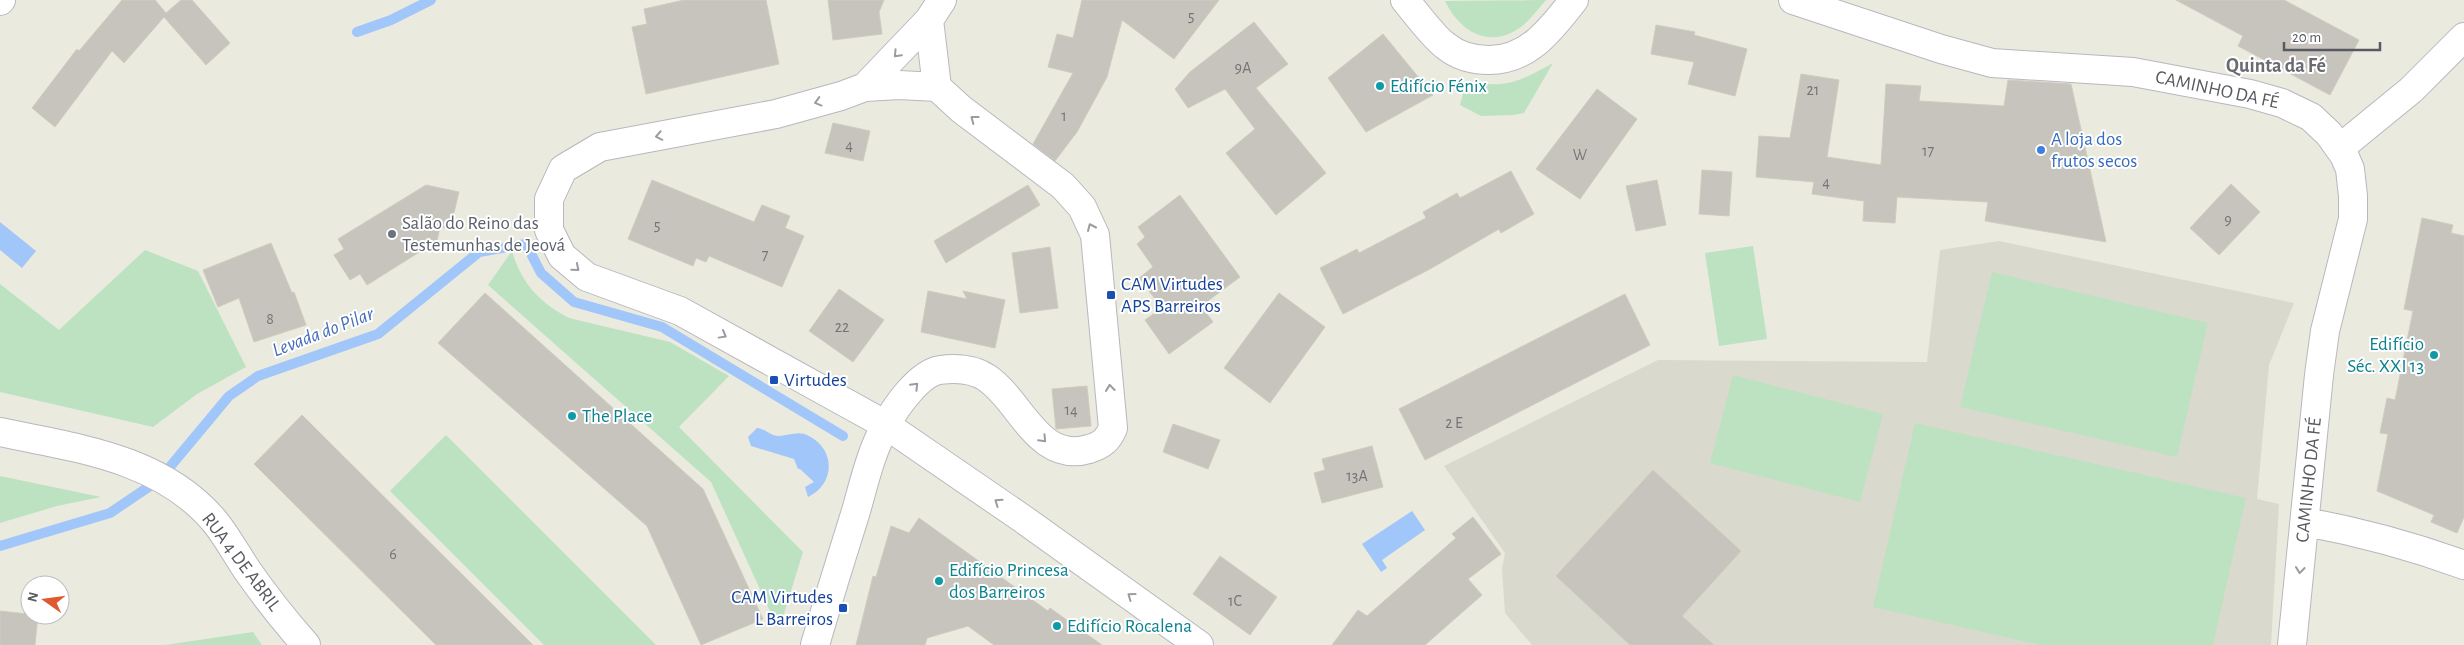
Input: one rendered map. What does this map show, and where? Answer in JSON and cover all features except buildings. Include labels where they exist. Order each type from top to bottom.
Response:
[{"type":"street","points":[[1405,0],[1427,12],[1444,46],[1460,55],[1482,60],[1502,60],[1518,56],[1534,46],[1556,23],[1574,0]]},
{"type":"street","name":"CAMINHO DA FÉ","points":[[1793,0],[1941,49],[1992,63],[2132,72],[2250,94],[2282,103],[2311,117],[2340,148],[2350,169],[2353,219],[2325,332],[2292,645]]},
{"type":"street","points":[[935,10],[937,87]]},
{"type":"street","points":[[865,87],[935,10]]},
{"type":"street","points":[[2340,148],[2459,49]]},
{"type":"street","points":[[815,645],[870,465],[886,425],[915,384],[938,370],[963,369],[986,377],[1003,392],[1048,445],[1063,450],[1086,450],[1104,443],[1113,428],[1095,235],[1082,207],[1063,186],[961,109],[937,87],[899,85],[865,87],[776,114],[600,147],[563,169],[549,199],[549,230],[562,256],[587,277],[680,311],[886,425],[1023,519],[1199,645]]},
{"type":"street","name":"RUA 4 DE ABRIL","points":[[0,432],[124,461],[170,483],[194,501],[216,523],[273,606],[306,645]]},
{"type":"street","points":[[2306,522],[2348,529],[2429,552],[2464,565]]},
{"type":"shaded area","points":[[1999,241],[2294,303],[2269,365],[2257,499],[2279,504],[2271,645],[1532,645],[1505,613],[1502,569],[1505,553],[1444,466],[1658,360],[1927,362],[1940,250]]},
{"type":"green space","points":[[1546,0],[1518,29],[1507,35],[1495,37],[1485,37],[1466,28],[1445,1]]},
{"type":"green space","points":[[1553,63],[1524,113],[1481,116],[1460,105],[1465,86],[1501,84],[1515,81]]},
{"type":"green space","points":[[1753,246],[1767,339],[1719,346],[1705,253]]},
{"type":"green space","points":[[145,250],[198,271],[246,367],[197,394],[153,427],[0,392],[0,284],[59,330]]},
{"type":"green space","points":[[512,251],[521,273],[533,291],[549,306],[569,318],[670,342],[729,376],[679,427],[803,552],[783,617],[774,620],[711,482],[488,285]]},
{"type":"green space","points":[[1992,272],[2208,323],[2177,457],[1960,407]]},
{"type":"green space","points":[[1733,375],[1883,414],[1860,502],[1710,463]]},
{"type":"green space","points":[[1915,423],[2246,498],[2213,645],[2041,645],[1873,607]]},
{"type":"green space","points":[[446,435],[656,645],[544,645],[390,491]]},
{"type":"green space","points":[[0,476],[101,497],[57,506],[0,523]]},
{"type":"green space","points":[[253,632],[262,645],[165,645]]},
{"type":"water","points":[[0,222],[36,251],[22,268],[0,250]]},
{"type":"water","points":[[757,428],[778,436],[797,433],[805,434],[818,442],[828,458],[829,467],[823,484],[817,491],[808,497],[805,487],[814,482],[798,469],[794,459],[751,446],[748,437]]},
{"type":"water","points":[[1412,511],[1425,530],[1382,560],[1387,568],[1381,572],[1362,544]]},
{"type":"waterway","points":[[357,32],[391,20],[431,0]]},
{"type":"waterway","name":"Levada do Pilar","points":[[0,546],[110,513],[159,480],[229,396],[258,376],[378,334],[479,252],[526,244],[541,273],[574,302],[662,327],[843,436]]},
{"type":"place","name":"Edifício Fénix","points":[[1380,86]]},
{"type":"place","name":"A loja dos frutos secos","points":[[2041,150]]},
{"type":"place","name":"Salão do Reino das Testemunhas de Jeová","points":[[392,234]]},
{"type":"place","name":"CAM Virtudes APS Barreiros","points":[[1111,295]]},
{"type":"place","name":"Edifício Séc. XXI 13","points":[[2434,355]]},
{"type":"place","name":"Virtudes","points":[[774,380]]},
{"type":"place","name":"The Place","points":[[572,416]]},
{"type":"place","name":"Edifício Princesa dos Barreiros","points":[[939,581]]},
{"type":"place","name":"CAM Virtudes L Barreiros","points":[[843,608]]},
{"type":"place","name":"Edifício Rocalena","points":[[1057,626]]},
{"type":"district","name":"Quinta da Fé","points":[[2276,66]]}]
